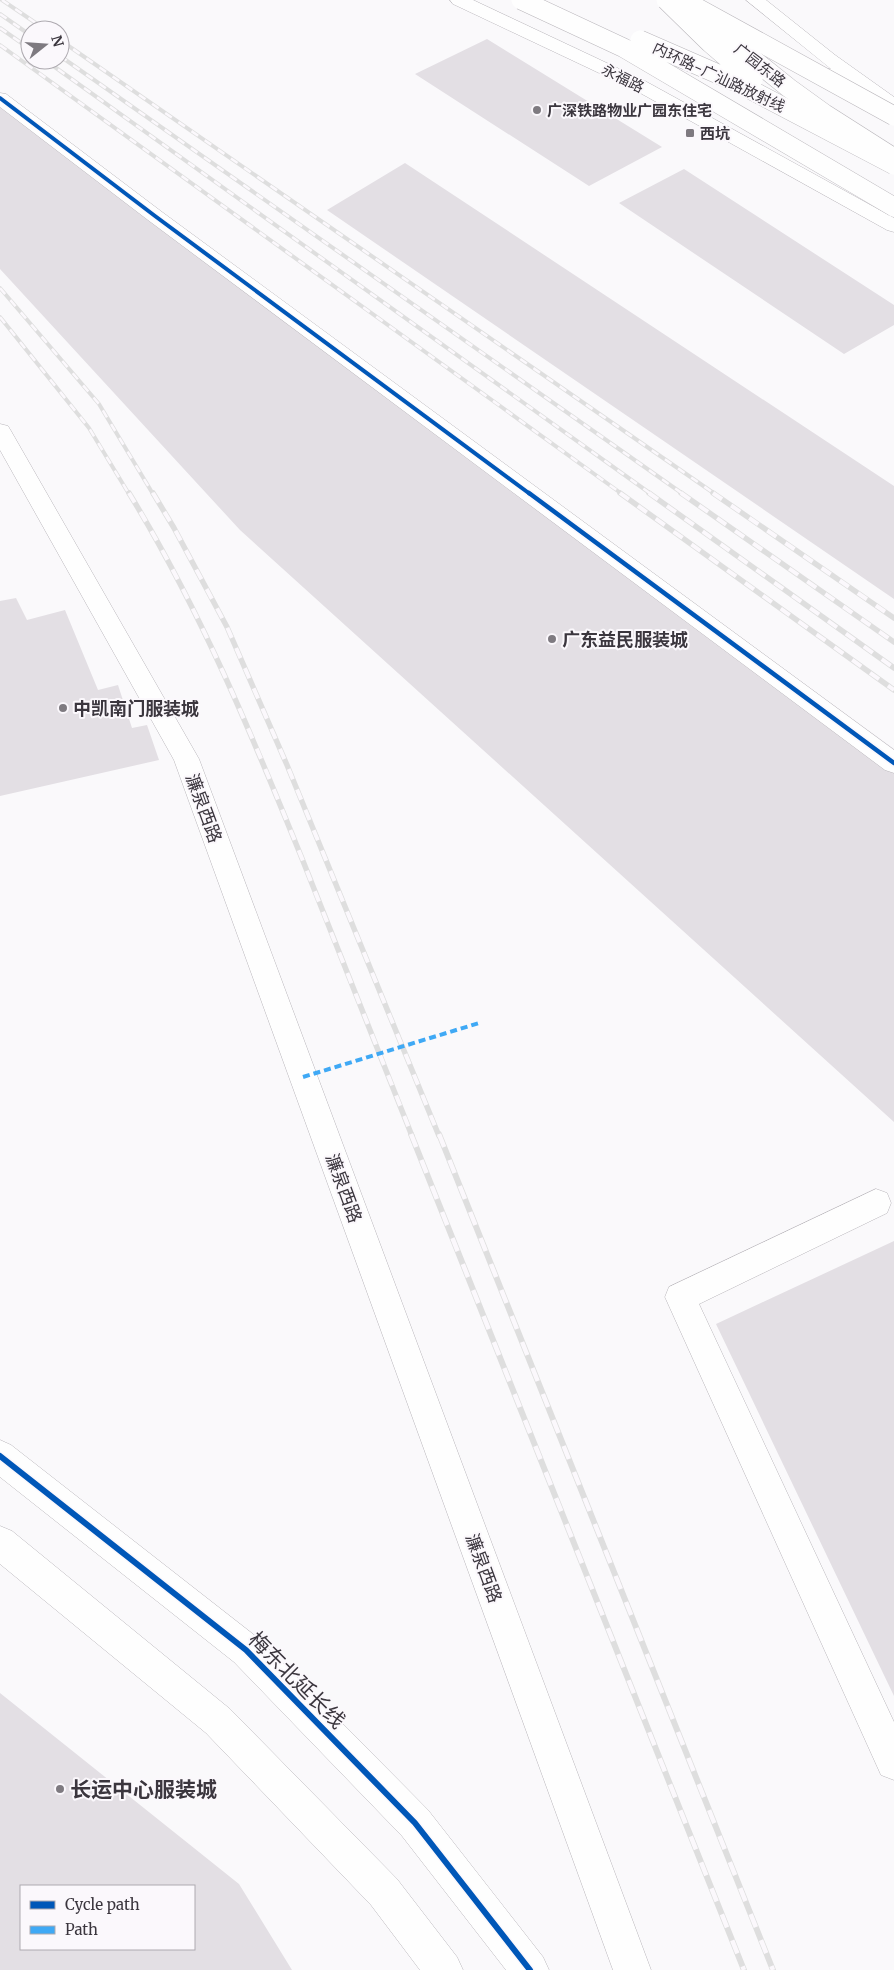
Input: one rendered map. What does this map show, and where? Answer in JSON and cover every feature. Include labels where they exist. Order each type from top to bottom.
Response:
[{"type":"main road","name":"永福路","points":[[459,0],[639,85],[894,226]]},
{"type":"main road","points":[[521,0],[624,48],[894,207]]},
{"type":"main road","name":"内环路-广汕路放射线","points":[[539,0],[604,25],[734,81],[893,174]]},
{"type":"main road","points":[[657,0],[874,92]]},
{"type":"main road","points":[[666,0],[710,43],[784,106],[893,174]]},
{"type":"main road","points":[[681,0],[894,116]]},
{"type":"main road","name":"广园东路","points":[[681,0],[789,88],[825,114],[894,158]]},
{"type":"main road","points":[[755,0],[874,92],[894,105]]},
{"type":"main road","points":[[730,6],[835,93],[894,135]]},
{"type":"main road","points":[[0,98],[155,216],[894,763]]},
{"type":"main road","name":"濂泉西路","points":[[0,431],[186,760],[632,1970]]},
{"type":"main road","points":[[876,1203],[680,1297],[894,1762]]},
{"type":"main road","name":"梅东北延长线","points":[[0,1456],[246,1650],[415,1823],[530,1970]]},
{"type":"main road","points":[[0,1543],[218,1721],[384,1892],[444,1970]]},
{"type":"building","name":"广深铁路物业广园东住宅","points":[[487,39],[662,147],[589,186],[415,74]]},
{"type":"building","name":"广东益民服装城","points":[[0,99],[894,749],[894,1122],[240,530],[0,269]]},
{"type":"building","points":[[405,163],[894,486],[894,599],[327,210]]},
{"type":"building","points":[[684,169],[894,305],[894,325],[844,354],[619,203]]},
{"type":"building","name":"中凯南门服装城","points":[[16,598],[27,620],[65,610],[98,690],[118,685],[132,728],[147,725],[159,760],[0,796],[0,601]]},
{"type":"building","points":[[894,1241],[894,1696],[716,1324]]},
{"type":"building","name":"长运中心服装城","points":[[0,1693],[239,1884],[292,1970],[0,1970]]},
{"type":"railway","points":[[2,0],[31,20]]},
{"type":"railway","points":[[0,14],[20,28]]},
{"type":"railway","points":[[0,28],[20,42]]},
{"type":"railway","points":[[0,45],[622,494]]},
{"type":"railway","points":[[70,47],[715,494]]},
{"type":"railway","points":[[70,63],[683,494]]},
{"type":"railway","points":[[59,70],[651,494]]},
{"type":"railway","points":[[0,288],[99,404],[153,494]]},
{"type":"railway","points":[[0,317],[89,428],[129,494]]},
{"type":"railway","points":[[129,493],[179,582],[224,673],[303,861],[412,1136]]},
{"type":"railway","points":[[153,493],[227,627],[287,765],[439,1136]]},
{"type":"railway","points":[[620,493],[894,690]]},
{"type":"railway","points":[[649,493],[894,668]]},
{"type":"railway","points":[[681,493],[894,642]]},
{"type":"railway","points":[[713,493],[894,618]]},
{"type":"railway","points":[[411,1134],[744,1970]]},
{"type":"railway","points":[[439,1134],[773,1970]]},
{"type":"marked path","points":[[303,1077],[479,1023]]},
{"type":"cycle path","points":[[0,98],[155,216],[894,763]]},
{"type":"cycle path","points":[[0,1456],[246,1650],[415,1823],[530,1970]]},
{"type":"place","name":"广深铁路物业广园东住宅","points":[[537,110]]},
{"type":"place","name":"西坑","points":[[690,133]]},
{"type":"place","name":"广东益民服装城","points":[[552,639]]},
{"type":"place","name":"中凯南门服装城","points":[[63,708]]},
{"type":"place","name":"长运中心服装城","points":[[60,1789]]}]
